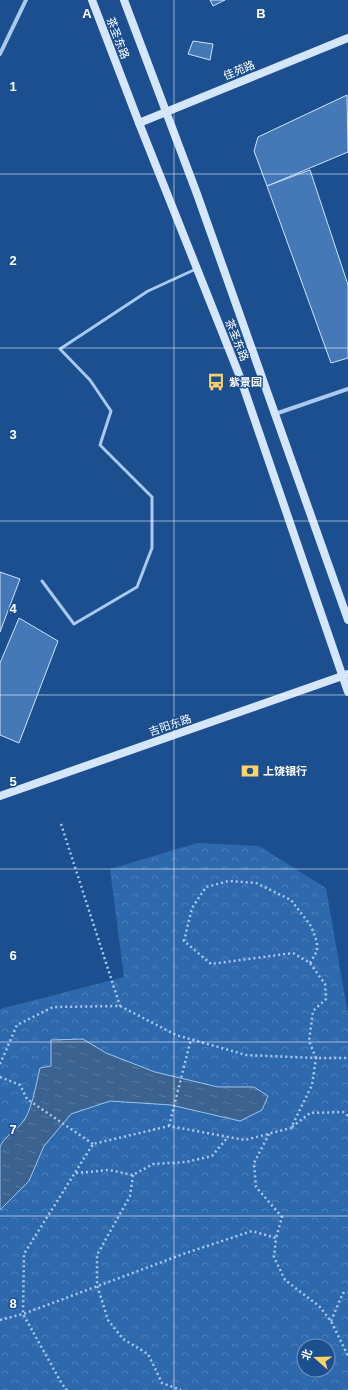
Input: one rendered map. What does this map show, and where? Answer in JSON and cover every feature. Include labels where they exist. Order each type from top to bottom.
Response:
[{"type":"main road","name":"茶圣东路","points":[[92,0],[138,123],[240,377],[345,675],[348,692]]},
{"type":"main road","name":"茶圣东路","points":[[124,0],[197,194],[348,620]]},
{"type":"main road","name":"佳苑路","points":[[138,123],[348,38]]},
{"type":"main road","name":"吉阳东路","points":[[0,796],[345,675]]},
{"type":"street","points":[[0,54],[26,0]]},
{"type":"street","points":[[275,414],[348,389]]},
{"type":"lane","points":[[42,581],[74,624],[137,587],[152,548],[152,497],[100,445],[111,411],[90,380],[60,349],[148,291],[197,269]]},
{"type":"path","points":[[61,824],[120,1006]]},
{"type":"path","points":[[291,1128],[312,1085],[316,1058],[309,1041],[313,1011],[326,999],[325,984],[310,963],[293,953],[211,964],[184,941],[192,908],[206,887],[229,881],[256,883],[291,900],[312,926],[317,942],[317,951],[310,963]]},
{"type":"path","points":[[0,1064],[17,1025],[53,1007],[120,1006],[176,1035],[246,1055],[348,1058]]},
{"type":"path","points":[[169,1126],[191,1039]]},
{"type":"path","points":[[0,1077],[20,1085],[27,1099],[93,1144]]},
{"type":"path","points":[[67,1390],[62,1384],[23,1314],[24,1254],[93,1144],[169,1126],[245,1140],[291,1128],[310,1113],[343,1112],[348,1116]]},
{"type":"path","points":[[269,1134],[254,1163],[256,1187],[282,1218],[276,1238],[274,1256],[285,1280],[319,1306],[331,1322],[348,1356]]},
{"type":"path","points":[[75,1173],[109,1170],[133,1175],[153,1164],[186,1162],[212,1156],[228,1137]]},
{"type":"path","points":[[133,1175],[130,1196],[97,1255],[97,1285],[108,1320],[123,1339],[148,1354],[162,1383],[181,1390]]},
{"type":"path","points":[[0,1320],[23,1314],[97,1285],[252,1231],[276,1238]]},
{"type":"path","points":[[331,1322],[343,1293],[348,1293]]},
{"type":"green space","points":[[197,843],[259,846],[326,888],[348,1014],[348,1390],[0,1390],[0,1009],[124,977],[110,869]]},
{"type":"water","points":[[83,1039],[106,1053],[155,1072],[218,1087],[254,1087],[268,1096],[262,1110],[240,1121],[171,1105],[110,1101],[71,1114],[44,1146],[29,1181],[0,1210],[0,1147],[5,1139],[25,1119],[32,1101],[40,1068],[51,1066],[51,1040]]},
{"type":"building","points":[[210,0],[225,0],[213,6]]},
{"type":"building","points":[[193,41],[213,44],[210,60],[188,54]]},
{"type":"building","points":[[347,95],[348,152],[267,186],[254,151],[258,137]]},
{"type":"building","points":[[310,170],[348,285],[348,358],[331,363],[267,186]]},
{"type":"building","points":[[0,572],[20,579],[0,632]]},
{"type":"building","points":[[19,618],[58,641],[19,743],[0,735],[0,663]]},
{"type":"place","name":"紫景园","points":[[216,382]]},
{"type":"place","name":"上饶银行","points":[[250,771]]}]
